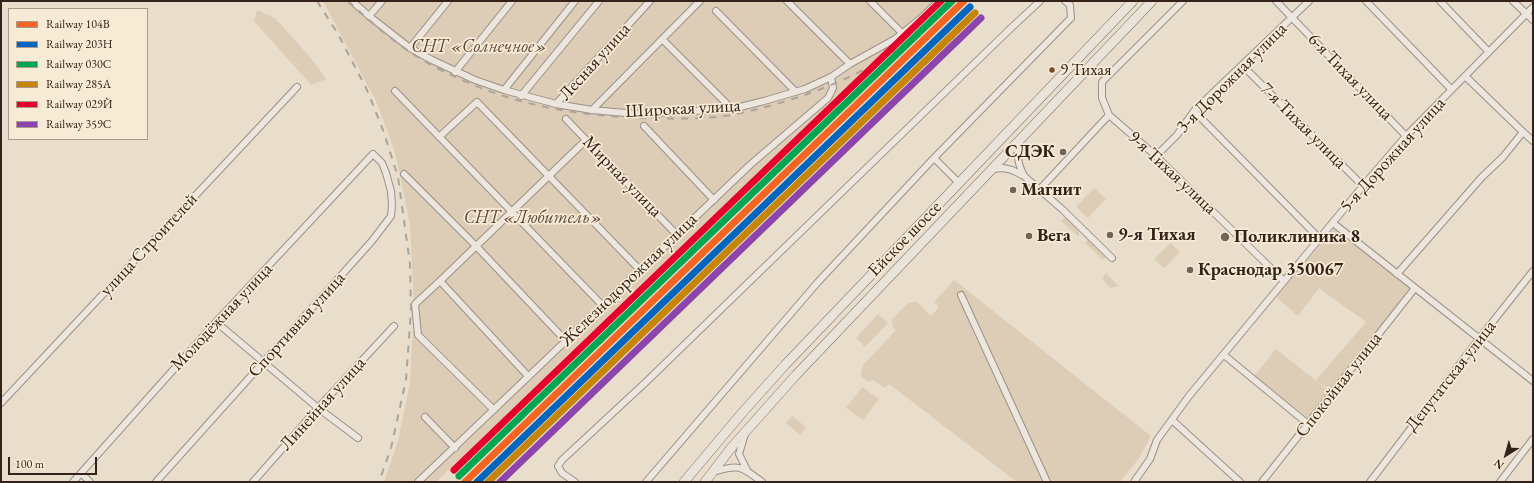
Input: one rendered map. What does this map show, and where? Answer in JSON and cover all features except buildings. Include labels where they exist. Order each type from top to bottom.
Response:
[{"type":"main road","name":"Ейское шоссе","points":[[684,482],[785,365],[1133,1]]},
{"type":"main road","name":"Ейское шоссе","points":[[705,482],[747,430],[796,375],[1152,1]]},
{"type":"street","name":"Широкая улица","points":[[352,1],[410,48],[455,72],[522,96],[556,104],[592,110],[637,114],[732,109],[805,89],[831,77],[902,33],[939,1]]},
{"type":"street","points":[[369,16],[382,1]]},
{"type":"street","points":[[410,48],[448,1]]},
{"type":"street","points":[[455,72],[512,1]]},
{"type":"street","points":[[504,90],[575,1]]},
{"type":"street","points":[[522,96],[599,1]]},
{"type":"street","name":"Лесная улица","points":[[556,104],[650,1]]},
{"type":"street","points":[[592,110],[700,1]]},
{"type":"street","points":[[787,1],[850,64]]},
{"type":"street","points":[[870,1],[902,33]]},
{"type":"street","points":[[575,482],[562,473],[558,466],[562,460],[646,382],[1040,1]]},
{"type":"street","points":[[646,482],[818,282],[934,158],[1071,18],[1070,5],[1065,1]]},
{"type":"street","points":[[1040,189],[1109,116],[1102,98],[1102,82],[1183,1]]},
{"type":"street","name":"6-я Тихая улица","points":[[1276,1],[1406,136]]},
{"type":"street","name":"3-я Дорожная улица","points":[[1156,156],[1177,134],[1194,112],[1309,1]]},
{"type":"street","points":[[1366,1],[1451,90]]},
{"type":"street","points":[[1440,1],[1488,51]]},
{"type":"street","points":[[1513,1],[1533,20]]},
{"type":"street","name":"5-я Дорожная улица","points":[[1134,482],[1150,460],[1157,440],[1189,396],[1363,186],[1406,136],[1533,7]]},
{"type":"street","points":[[716,11],[795,91]]},
{"type":"street","points":[[662,39],[732,109]]},
{"type":"street","name":"7-я Тихая улица","points":[[1243,66],[1363,186]]},
{"type":"street","points":[[1465,76],[1533,141]]},
{"type":"street","name":"Железнодорожная улица","points":[[418,482],[751,164],[828,98],[833,88],[831,77]]},
{"type":"street","name":"улица Строителей","points":[[1,403],[297,87]]},
{"type":"street","points":[[395,91],[603,306]]},
{"type":"street","points":[[439,137],[477,102],[640,270]]},
{"type":"street","points":[[1194,112],[1320,239]]},
{"type":"street","name":"9-я Тихая улица","points":[[1109,116],[1156,156],[1284,281]]},
{"type":"street","name":"Мирная улица","points":[[566,119],[677,235]]},
{"type":"street","points":[[644,126],[714,200]]},
{"type":"street","points":[[1397,274],[1482,177],[1503,157],[1522,132]]},
{"type":"street","points":[[494,410],[418,335],[415,304],[586,140]]},
{"type":"street","points":[[1019,140],[1017,156],[1018,164],[1024,176]]},
{"type":"street","name":"Молодёжная улица","points":[[73,482],[216,322],[373,154]]},
{"type":"street","name":"Спортивная улица","points":[[156,482],[372,241],[391,216],[391,191],[386,173],[382,163],[373,154]]},
{"type":"street","points":[[934,158],[959,183]]},
{"type":"street","points":[[992,169],[1003,168],[1012,170],[1024,176],[1040,189],[1112,258]]},
{"type":"street","points":[[404,174],[476,246],[566,341]]},
{"type":"street","points":[[1333,223],[1533,381]]},
{"type":"street","name":"Депутатская улица","points":[[1370,482],[1478,339],[1533,271]]},
{"type":"street","points":[[440,281],[528,376]]},
{"type":"street","name":"Спокойная улица","points":[[1262,482],[1415,288]]},
{"type":"street","points":[[961,295],[1047,482]]},
{"type":"street","points":[[216,322],[318,408],[358,438]]},
{"type":"street","name":"Линейная улица","points":[[253,482],[318,408],[394,326]]},
{"type":"street","points":[[1224,355],[1308,424]]},
{"type":"street","points":[[425,417],[455,448]]},
{"type":"street","points":[[1172,420],[1240,482]]},
{"type":"street","points":[[746,470],[739,454],[747,430]]},
{"type":"street","points":[[1500,482],[1533,439]]},
{"type":"street","points":[[712,472],[736,467],[746,470],[762,482]]},
{"type":"street","points":[[81,473],[90,482]]},
{"type":"green space","name":"СНТ «Любитель»","points":[[323,1],[946,1],[866,71],[436,482],[384,482],[398,441],[410,383],[414,307],[410,224],[395,152],[376,101]]},
{"type":"green space","points":[[257,10],[275,18],[311,58],[326,79],[311,85],[254,21]]},
{"type":"green space","points":[[949,32],[957,40],[940,59],[931,51]]},
{"type":"green space","points":[[1094,188],[1106,199],[1088,218],[1076,207]]},
{"type":"green space","points":[[1066,216],[1079,231],[1079,237],[1061,221]]},
{"type":"green space","points":[[1334,229],[1411,288],[1330,390],[1316,380],[1366,322],[1319,288],[1298,316],[1276,297]]},
{"type":"green space","points":[[1088,239],[1106,257],[1103,260],[1085,243]]},
{"type":"green space","points":[[1171,243],[1180,252],[1164,268],[1154,259]]},
{"type":"green space","points":[[1106,273],[1118,286],[1110,288],[1102,279]]},
{"type":"green space","points":[[954,280],[1151,436],[1139,458],[1120,482],[1017,482],[889,384],[885,388],[873,380],[869,382],[861,376],[863,365],[896,330],[893,327],[892,319],[908,303],[917,302],[931,316],[939,307],[934,302]]},
{"type":"green space","points":[[878,314],[888,323],[865,347],[856,338]]},
{"type":"green space","points":[[1276,349],[1329,391],[1308,418],[1254,376]]},
{"type":"green space","points":[[862,387],[879,399],[863,420],[846,408]]},
{"type":"green space","points":[[792,416],[806,427],[800,435],[786,423]]},
{"type":"railway","points":[[317,1],[338,34],[367,90],[383,130],[398,177],[410,264],[411,310],[406,380],[391,448],[379,482]]},
{"type":"railway","points":[[348,1],[380,29],[414,55],[439,69],[491,92],[544,107],[570,112],[625,117],[683,119],[731,115],[754,110],[798,97],[842,80],[883,59],[909,42],[956,1]]},
{"type":"rail line","name":"029Й","points":[[454,470],[941,1]]},
{"type":"rail line","name":"030C","points":[[459,476],[952,1]]},
{"type":"rail line","name":"104В","points":[[465,482],[964,1]]},
{"type":"rail line","name":"203Н","points":[[477,482],[970,7]]},
{"type":"rail line","name":"285А","points":[[488,482],[975,13]]},
{"type":"rail line","name":"359С","points":[[500,482],[981,18]]},
{"type":"place","name":"9 Тихая","points":[[1052,70]]},
{"type":"place","name":"СДЭК","points":[[1063,152]]},
{"type":"place","name":"Магнит","points":[[1013,190]]},
{"type":"place","name":"9-я Тихая","points":[[1110,235]]},
{"type":"place","name":"Вега","points":[[1029,236]]},
{"type":"place","name":"Поликлиника 8","points":[[1225,237]]},
{"type":"place","name":"Краснодар 350067","points":[[1190,270]]},
{"type":"park label","name":"СНТ «Солнечное»","points":[[479,47]]}]
